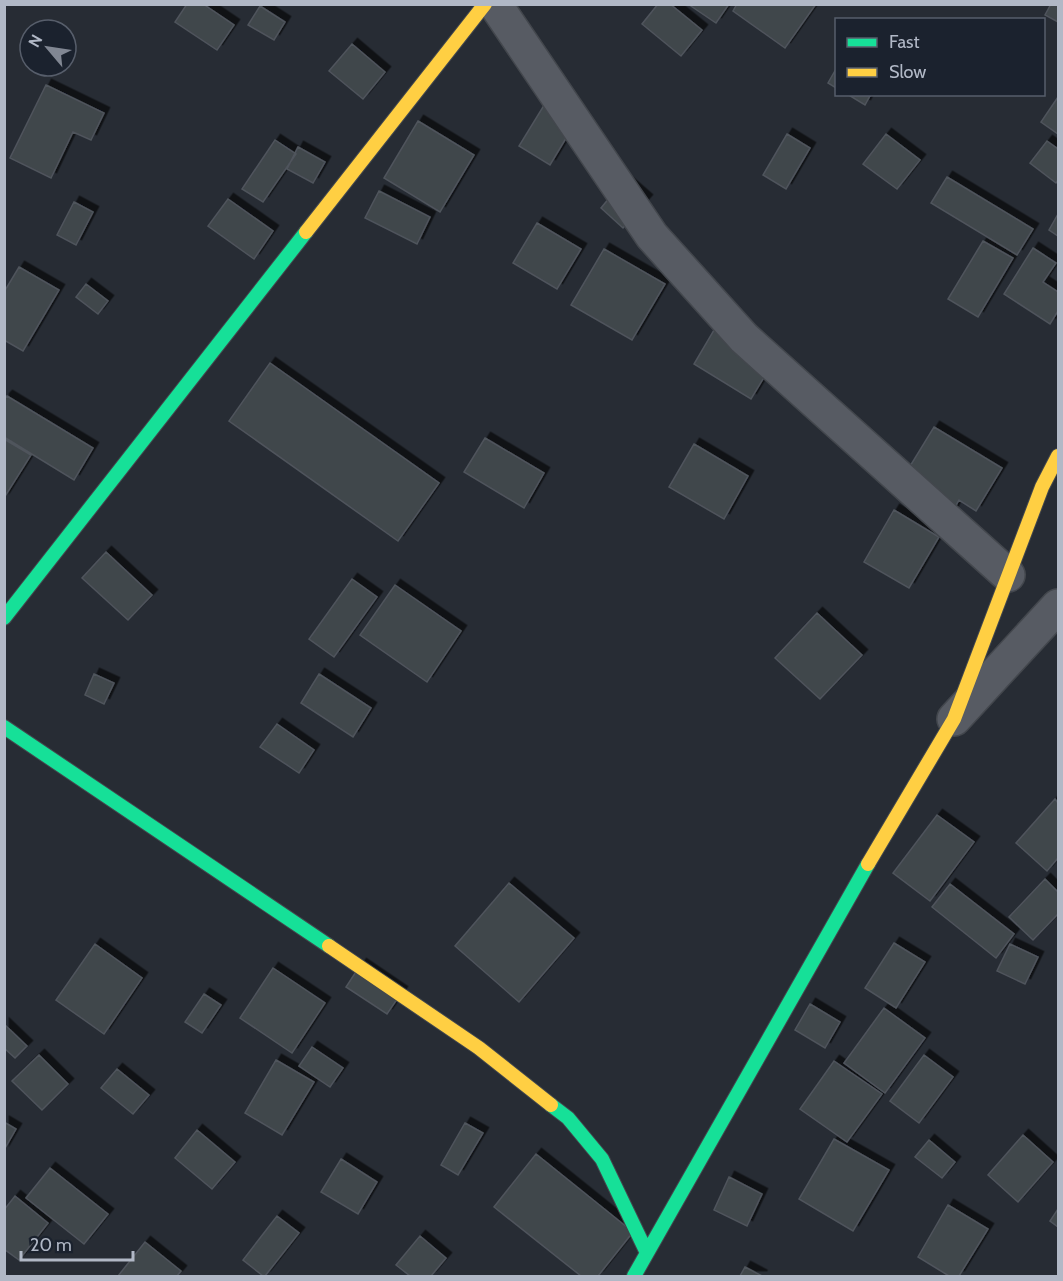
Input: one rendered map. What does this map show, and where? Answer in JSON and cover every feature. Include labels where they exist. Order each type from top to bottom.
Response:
[{"type":"street","points":[[4,618],[485,4]]},
{"type":"street","points":[[495,4],[652,236],[744,338],[1008,575]]},
{"type":"street","points":[[634,1276],[882,840],[954,719],[1042,488],[1059,456]]},
{"type":"street","points":[[954,719],[1059,606]]},
{"type":"street","points":[[4,728],[478,1048],[568,1118],[602,1159],[647,1253]]},
{"type":"building","points":[[187,4],[203,4],[234,25],[217,50],[175,22]]},
{"type":"building","points":[[658,4],[670,4],[702,30],[681,56],[642,24]]},
{"type":"building","points":[[688,4],[729,4],[716,23]]},
{"type":"building","points":[[737,4],[816,4],[785,48],[733,11]]},
{"type":"building","points":[[1051,4],[1058,4],[1058,22],[1045,15]]},
{"type":"building","points":[[260,6],[285,22],[274,40],[248,25]]},
{"type":"building","points":[[352,44],[385,72],[363,99],[329,71]]},
{"type":"building","points":[[835,71],[835,87],[828,83]]},
{"type":"building","points":[[46,85],[104,113],[91,140],[73,132],[51,178],[10,158]]},
{"type":"building","points":[[850,96],[870,96],[865,105]]},
{"type":"building","points":[[1058,97],[1058,134],[1041,122]]},
{"type":"building","points":[[546,102],[577,120],[550,165],[519,146]]},
{"type":"building","points":[[418,121],[474,155],[440,212],[384,178]]},
{"type":"building","points":[[787,134],[810,148],[786,189],[763,175]]},
{"type":"building","points":[[886,134],[920,160],[897,189],[863,164]]},
{"type":"building","points":[[275,140],[296,154],[263,202],[242,189]]},
{"type":"building","points":[[1047,141],[1058,149],[1058,180],[1056,183],[1030,163]]},
{"type":"building","points":[[298,147],[325,162],[313,183],[287,169]]},
{"type":"building","points":[[947,177],[1033,229],[1017,255],[931,203]]},
{"type":"building","points":[[624,180],[647,200],[623,228],[601,208]]},
{"type":"building","points":[[379,191],[430,217],[417,244],[365,218]]},
{"type":"building","points":[[228,199],[273,231],[254,259],[208,226]]},
{"type":"building","points":[[74,202],[93,212],[76,245],[57,235]]},
{"type":"building","points":[[1058,214],[1058,236],[1049,230]]},
{"type":"building","points":[[537,223],[581,249],[557,289],[513,263]]},
{"type":"building","points":[[983,241],[1013,258],[978,317],[948,299]]},
{"type":"building","points":[[1033,248],[1056,263],[1043,282],[1058,292],[1058,311],[1050,324],[1004,294]]},
{"type":"building","points":[[604,249],[665,284],[632,340],[571,305]]},
{"type":"building","points":[[19,267],[59,290],[23,351],[4,340],[4,292]]},
{"type":"building","points":[[86,284],[108,301],[98,314],[76,297]]},
{"type":"building","points":[[714,330],[772,364],[751,399],[694,364]]},
{"type":"building","points":[[270,363],[439,483],[398,541],[229,421]]},
{"type":"building","points":[[7,396],[93,448],[74,480],[4,437],[4,399]]},
{"type":"building","points":[[934,427],[1002,468],[976,511],[959,500],[948,520],[896,489]]},
{"type":"building","points":[[485,438],[544,473],[524,508],[464,472]]},
{"type":"building","points":[[4,439],[31,455],[4,498]]},
{"type":"building","points":[[694,444],[748,476],[724,519],[669,487]]},
{"type":"building","points":[[894,510],[939,537],[909,588],[864,562]]},
{"type":"building","points":[[106,552],[152,595],[128,620],[82,578]]},
{"type":"building","points":[[352,579],[377,597],[334,657],[309,639]]},
{"type":"building","points":[[395,585],[461,631],[427,682],[360,635]]},
{"type":"building","points":[[817,613],[862,655],[820,699],[775,658]]},
{"type":"building","points":[[94,674],[114,683],[104,704],[85,695]]},
{"type":"building","points":[[319,674],[371,708],[353,737],[301,703]]},
{"type":"building","points":[[277,724],[314,750],[299,773],[260,747]]},
{"type":"building","points":[[1055,799],[1058,803],[1058,858],[1047,871],[1016,843]]},
{"type":"building","points":[[937,815],[974,842],[930,901],[893,873]]},
{"type":"building","points":[[1045,879],[1058,892],[1058,914],[1033,940],[1009,917]]},
{"type":"building","points":[[509,883],[574,938],[519,1002],[455,946]]},
{"type":"building","points":[[950,884],[1014,934],[996,958],[932,907]]},
{"type":"building","points":[[894,943],[925,962],[896,1008],[865,988]]},
{"type":"building","points":[[95,944],[142,978],[104,1034],[56,1000]]},
{"type":"building","points":[[1010,944],[1038,957],[1025,984],[997,971]]},
{"type":"building","points":[[361,964],[402,992],[387,1014],[346,987]]},
{"type":"building","points":[[273,968],[325,1003],[292,1053],[240,1018]]},
{"type":"building","points":[[204,994],[221,1005],[202,1033],[185,1022]]},
{"type":"building","points":[[810,1004],[840,1022],[825,1048],[795,1030]]},
{"type":"building","points":[[884,1008],[925,1038],[885,1093],[844,1063]]},
{"type":"building","points":[[4,1024],[27,1046],[15,1058],[4,1048]]},
{"type":"building","points":[[312,1047],[343,1068],[330,1087],[299,1066]]},
{"type":"building","points":[[39,1055],[68,1084],[42,1110],[12,1081]]},
{"type":"building","points":[[924,1055],[953,1077],[919,1123],[890,1101]]},
{"type":"building","points":[[276,1060],[314,1082],[282,1135],[245,1113]]},
{"type":"building","points":[[834,1061],[882,1094],[847,1142],[800,1109]]},
{"type":"building","points":[[117,1069],[149,1095],[133,1114],[101,1088]]},
{"type":"building","points":[[4,1122],[16,1129],[4,1150]]},
{"type":"building","points":[[465,1123],[483,1133],[458,1175],[441,1165]]},
{"type":"building","points":[[197,1130],[235,1162],[212,1189],[175,1158]]},
{"type":"building","points":[[1023,1135],[1053,1162],[1018,1202],[988,1175]]},
{"type":"building","points":[[834,1139],[889,1170],[853,1231],[799,1199]]},
{"type":"building","points":[[929,1140],[955,1162],[942,1178],[915,1157]]},
{"type":"building","points":[[536,1154],[633,1232],[598,1276],[581,1276],[494,1207]]},
{"type":"building","points":[[341,1159],[377,1182],[358,1214],[321,1192]]},
{"type":"building","points":[[50,1168],[108,1214],[84,1244],[26,1198]]},
{"type":"building","points":[[729,1177],[762,1194],[747,1226],[714,1210]]},
{"type":"building","points":[[15,1196],[48,1223],[19,1260],[4,1249],[4,1210]]},
{"type":"building","points":[[948,1205],[988,1229],[959,1276],[949,1276],[918,1257]]},
{"type":"building","points":[[1058,1209],[1058,1227],[1050,1221]]},
{"type":"building","points":[[277,1216],[299,1233],[263,1276],[243,1260]]},
{"type":"building","points":[[420,1236],[446,1258],[431,1276],[410,1276],[396,1265]]},
{"type":"building","points":[[145,1242],[181,1271],[177,1276],[118,1276]]},
{"type":"building","points":[[745,1267],[762,1276],[740,1276]]},
{"type":"traffic: fast","points":[[4,618],[306,232]]},
{"type":"traffic: fast","points":[[4,727],[329,946]]},
{"type":"traffic: fast","points":[[634,1276],[868,864]]},
{"type":"traffic: fast","points":[[551,1105],[568,1118],[602,1159],[647,1253]]},
{"type":"traffic: slow","points":[[306,232],[485,4]]},
{"type":"traffic: slow","points":[[868,864],[954,719],[1042,487],[1058,456]]},
{"type":"traffic: slow","points":[[329,946],[479,1048],[551,1105]]}]
